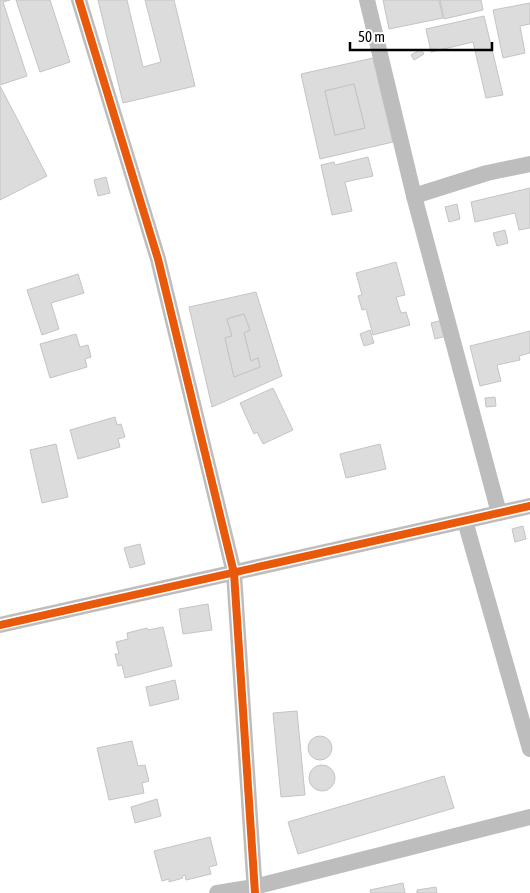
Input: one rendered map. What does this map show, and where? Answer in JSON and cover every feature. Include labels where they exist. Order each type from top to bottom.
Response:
[{"type":"street","points":[[80,0],[158,259],[234,573],[254,890]]},
{"type":"street","points":[[367,0],[414,196],[499,513]]},
{"type":"street","points":[[414,196],[487,173],[530,164]]},
{"type":"street","points":[[0,625],[530,506]]},
{"type":"street","points":[[465,521],[530,749]]},
{"type":"street","points":[[217,893],[254,890],[530,817]]},
{"type":"building","points":[[0,0],[10,0],[3,2],[27,76],[0,85]]},
{"type":"building","points":[[16,0],[50,0],[70,62],[40,72]]},
{"type":"building","points":[[98,0],[127,0],[143,67],[161,62],[145,0],[174,0],[195,86],[123,103]]},
{"type":"building","points":[[383,0],[439,0],[443,18],[389,29]]},
{"type":"building","points":[[440,0],[481,0],[483,10],[444,19]]},
{"type":"building","points":[[530,3],[530,24],[520,26],[525,53],[503,58],[493,10]]},
{"type":"building","points":[[484,16],[503,95],[486,98],[473,42],[431,52],[426,29]]},
{"type":"building","points":[[421,49],[424,54],[414,60],[411,55]]},
{"type":"building","points":[[373,58],[393,142],[320,159],[301,74]],"holes":[[[354,84],[365,128],[335,135],[325,91]]]},
{"type":"building","points":[[354,84],[365,128],[335,135],[325,91]]},
{"type":"building","points":[[0,86],[47,176],[0,200]]},
{"type":"building","points":[[368,157],[373,176],[345,182],[352,211],[332,215],[321,165],[334,162],[335,165]]},
{"type":"building","points":[[106,177],[110,193],[98,196],[94,180]]},
{"type":"building","points":[[530,188],[530,228],[519,230],[515,213],[475,222],[471,202]]},
{"type":"building","points":[[457,204],[460,219],[449,222],[445,207]]},
{"type":"building","points":[[505,230],[508,243],[497,246],[493,233]]},
{"type":"building","points":[[396,262],[405,295],[396,297],[401,313],[406,312],[410,325],[373,335],[366,309],[362,310],[358,296],[362,295],[356,273]]},
{"type":"building","points":[[78,274],[84,293],[51,303],[59,329],[42,335],[27,290]]},
{"type":"building","points":[[256,292],[282,376],[212,407],[189,307]],"holes":[[[244,314],[250,330],[244,333],[251,361],[258,358],[260,367],[234,377],[225,338],[232,336],[227,319]]]},
{"type":"building","points":[[244,314],[250,330],[244,333],[251,361],[258,358],[260,367],[234,377],[225,338],[232,336],[227,319]]},
{"type":"building","points":[[443,320],[447,336],[435,339],[431,323]]},
{"type":"building","points":[[370,330],[374,343],[364,346],[360,334]]},
{"type":"building","points":[[530,331],[530,353],[519,356],[520,360],[497,365],[501,381],[480,386],[470,346]]},
{"type":"building","points":[[76,334],[80,347],[88,345],[91,357],[85,359],[87,367],[50,378],[40,344]]},
{"type":"building","points":[[273,388],[293,430],[263,444],[257,432],[254,434],[240,403]]},
{"type":"building","points":[[495,397],[496,406],[486,407],[485,398]]},
{"type":"building","points":[[115,417],[117,425],[121,424],[125,437],[118,439],[120,447],[78,459],[70,430]]},
{"type":"building","points":[[56,444],[68,497],[42,503],[30,450]]},
{"type":"building","points":[[380,444],[386,469],[346,478],[340,454]]},
{"type":"building","points":[[523,526],[526,539],[515,542],[512,529]]},
{"type":"building","points":[[140,544],[145,564],[130,568],[124,548]]},
{"type":"building","points":[[208,604],[212,630],[183,634],[179,609]]},
{"type":"building","points":[[163,627],[172,666],[125,678],[122,665],[118,666],[115,654],[119,654],[116,642],[128,639],[127,633],[147,628],[148,630]]},
{"type":"building","points":[[175,680],[179,699],[150,706],[146,687]]},
{"type":"building","points":[[297,711],[305,795],[281,797],[273,713]]},
{"type":"building","points":[[320,736],[329,739],[332,748],[329,757],[320,760],[311,757],[308,748],[311,739]]},
{"type":"building","points":[[132,741],[138,766],[145,765],[149,781],[142,783],[144,793],[109,800],[97,748]]},
{"type":"building","points":[[322,765],[331,769],[335,778],[331,787],[322,791],[313,787],[309,778],[313,769]]},
{"type":"building","points":[[444,776],[454,808],[298,854],[288,822]]},
{"type":"building","points":[[157,799],[161,816],[135,823],[131,807]]},
{"type":"building","points":[[210,837],[217,865],[209,867],[211,874],[186,880],[185,875],[182,876],[183,878],[169,882],[169,879],[162,881],[154,851]]},
{"type":"building","points":[[403,883],[405,893],[371,893],[370,890]]},
{"type":"building","points":[[436,887],[437,893],[417,893],[417,890]]},
{"type":"cycle path","points":[[79,0],[158,259],[234,573],[255,893]]},
{"type":"cycle path","points":[[0,625],[530,506]]}]
